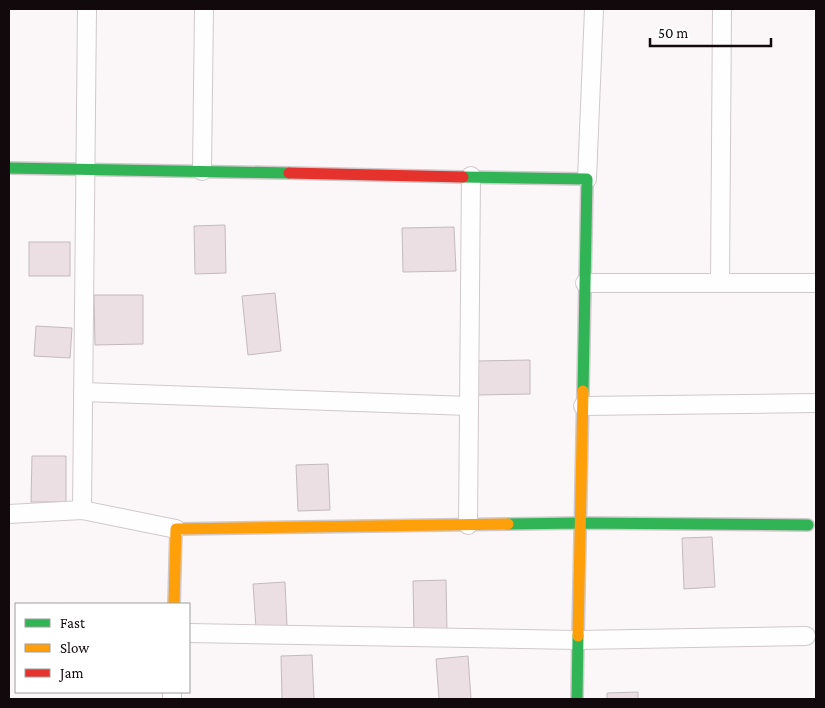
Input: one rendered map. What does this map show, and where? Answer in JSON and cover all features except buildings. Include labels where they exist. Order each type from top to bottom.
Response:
[{"type":"street","points":[[82,510],[87,9]]},
{"type":"street","points":[[202,171],[204,9]]},
{"type":"street","points":[[577,699],[587,179],[594,9]]},
{"type":"street","points":[[720,283],[722,9]]},
{"type":"street","points":[[9,168],[587,179]]},
{"type":"street","points":[[468,525],[470,176]]},
{"type":"street","points":[[585,283],[816,283]]},
{"type":"street","points":[[83,392],[469,406]]},
{"type":"street","points":[[583,406],[816,403]]},
{"type":"street","points":[[9,514],[82,510],[176,530],[580,523],[808,525]]},
{"type":"street","points":[[174,603],[176,530]]},
{"type":"street","points":[[190,633],[578,640],[806,636]]},
{"type":"traffic: fast","points":[[9,168],[289,173]]},
{"type":"traffic: fast","points":[[463,177],[587,179],[583,391]]},
{"type":"traffic: fast","points":[[508,524],[808,525]]},
{"type":"traffic: fast","points":[[577,699],[578,636]]},
{"type":"traffic: slow","points":[[578,636],[583,391]]},
{"type":"traffic: slow","points":[[174,603],[176,529],[508,524]]},
{"type":"traffic: jam","points":[[289,173],[463,177]]}]
